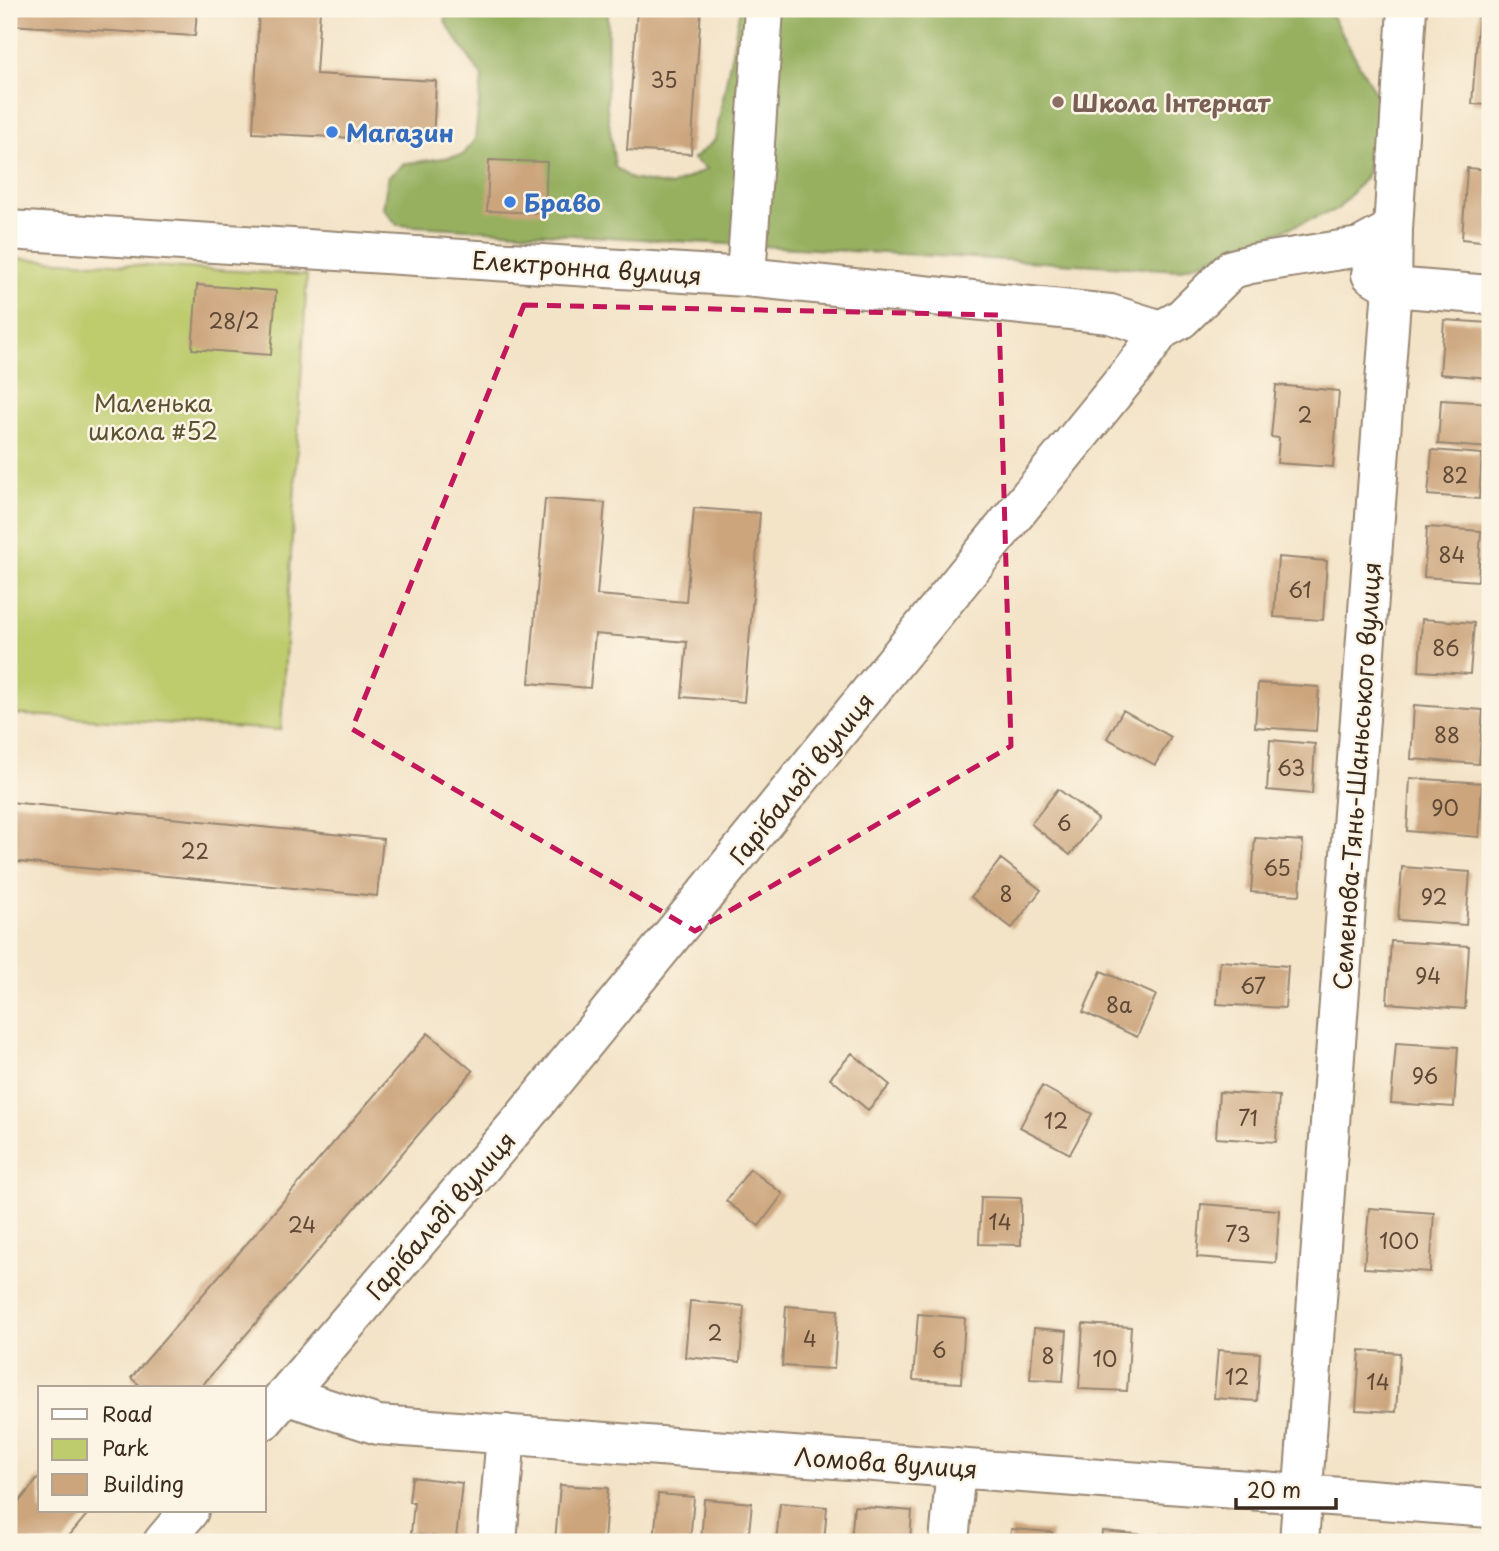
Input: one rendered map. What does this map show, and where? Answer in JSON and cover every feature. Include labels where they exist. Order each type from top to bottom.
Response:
[{"type":"street","points":[[746,277],[764,9]]},
{"type":"street","name":"Семенова-Тянь-Шаньського вулиця","points":[[1299,1542],[1392,287],[1393,229],[1407,9]]},
{"type":"street","name":"Гарібальді вулиця","points":[[275,1407],[524,1117],[1126,379],[1161,330],[1181,319],[1231,269],[1360,247],[1393,229]]},
{"type":"street","name":"Електронна вулиця","points":[[9,230],[746,277],[1111,314],[1161,330]]},
{"type":"street","points":[[1335,251],[1392,287],[1490,295]]},
{"type":"street","name":"Ломова вулиця","points":[[275,1407],[379,1425],[1490,1508]]},
{"type":"street","points":[[497,1542],[506,1434]]},
{"type":"street","points":[[949,1542],[956,1468]]},
{"type":"street","points":[[163,1542],[188,1512]]},
{"type":"highlighted area","points":[[524,305],[999,315],[1011,746],[695,931],[352,729]]},
{"type":"green space","points":[[443,9],[608,9],[607,108],[615,167],[631,179],[671,186],[707,169],[693,159],[715,140],[740,9],[1328,9],[1377,96],[1379,135],[1365,178],[1338,209],[1180,270],[397,225],[383,208],[388,177],[404,164],[463,155],[475,139],[482,77],[446,23]]},
{"type":"green space","name":"Маленька школа #52","points":[[9,258],[307,275],[281,730],[9,714]]},
{"type":"building","points":[[9,9],[197,9],[195,36],[9,25]]},
{"type":"building","points":[[259,9],[320,9],[316,74],[436,81],[433,142],[253,133]]},
{"type":"building","points":[[637,9],[701,9],[691,154],[627,150]]},
{"type":"building","points":[[1479,9],[1490,9],[1490,105],[1472,104]]},
{"type":"building","points":[[489,160],[547,162],[545,213],[487,211]]},
{"type":"building","points":[[1467,168],[1490,170],[1490,242],[1462,239]]},
{"type":"building","points":[[197,285],[276,291],[271,355],[192,349]]},
{"type":"building","points":[[1444,320],[1490,323],[1490,378],[1440,374]]},
{"type":"building","points":[[1276,385],[1339,391],[1333,467],[1277,463],[1279,438],[1271,437]]},
{"type":"building","points":[[1441,400],[1490,403],[1490,448],[1438,444]]},
{"type":"building","points":[[1432,450],[1482,454],[1479,499],[1428,495]]},
{"type":"building","points":[[545,499],[605,503],[597,595],[686,602],[694,508],[760,513],[744,702],[682,697],[687,642],[595,634],[590,688],[529,683]]},
{"type":"building","points":[[1427,527],[1481,531],[1478,581],[1424,577]]},
{"type":"building","points":[[1278,557],[1327,561],[1323,620],[1274,617]]},
{"type":"building","points":[[1422,619],[1474,623],[1470,674],[1419,671]]},
{"type":"building","points":[[1258,683],[1319,687],[1316,731],[1255,727]]},
{"type":"building","points":[[1414,705],[1483,710],[1479,764],[1411,759]]},
{"type":"building","points":[[1123,710],[1171,737],[1155,765],[1107,738]]},
{"type":"building","points":[[1270,740],[1315,744],[1312,794],[1267,790]]},
{"type":"building","points":[[1410,778],[1482,783],[1479,837],[1407,831]]},
{"type":"building","points":[[1058,789],[1098,819],[1070,855],[1031,824]]},
{"type":"building","points":[[9,802],[383,839],[377,896],[9,861]]},
{"type":"building","points":[[1255,838],[1303,841],[1300,895],[1251,892]]},
{"type":"building","points":[[1001,859],[1041,890],[1012,928],[971,897]]},
{"type":"building","points":[[1402,867],[1470,872],[1466,925],[1398,920]]},
{"type":"building","points":[[1391,941],[1469,946],[1465,1009],[1387,1003]]},
{"type":"building","points":[[1220,961],[1288,966],[1285,1008],[1217,1004]]},
{"type":"building","points":[[1101,971],[1156,995],[1137,1037],[1083,1012]]},
{"type":"building","points":[[428,1033],[473,1071],[202,1386],[141,1386],[131,1378]]},
{"type":"building","points":[[1396,1043],[1458,1047],[1454,1107],[1391,1103]]},
{"type":"building","points":[[852,1053],[890,1085],[868,1110],[830,1078]]},
{"type":"building","points":[[1042,1086],[1092,1114],[1070,1154],[1020,1127]]},
{"type":"building","points":[[1219,1092],[1279,1096],[1276,1142],[1216,1138]]},
{"type":"building","points":[[750,1169],[783,1194],[759,1226],[726,1201]]},
{"type":"building","points":[[981,1197],[1021,1198],[1021,1245],[979,1244]]},
{"type":"building","points":[[1201,1204],[1279,1210],[1276,1263],[1197,1257]]},
{"type":"building","points":[[1369,1208],[1434,1213],[1430,1272],[1364,1268]]},
{"type":"building","points":[[690,1301],[744,1306],[740,1362],[685,1357]]},
{"type":"building","points":[[786,1306],[838,1310],[834,1369],[782,1366]]},
{"type":"building","points":[[918,1314],[965,1318],[961,1383],[913,1380]]},
{"type":"building","points":[[1083,1324],[1131,1327],[1127,1391],[1079,1389]]},
{"type":"building","points":[[1034,1328],[1067,1331],[1063,1381],[1030,1379]]},
{"type":"building","points":[[1218,1350],[1260,1353],[1257,1401],[1214,1398]]},
{"type":"building","points":[[1360,1350],[1400,1353],[1396,1412],[1356,1410]]},
{"type":"building","points":[[412,1477],[462,1483],[456,1539],[411,1534],[414,1502],[409,1502]]},
{"type":"building","points":[[38,1478],[38,1512],[89,1512],[64,1542],[9,1542],[9,1514]]},
{"type":"building","points":[[560,1485],[608,1488],[604,1542],[555,1542]]},
{"type":"building","points":[[658,1494],[694,1497],[690,1542],[654,1542]]},
{"type":"building","points":[[704,1499],[752,1503],[748,1542],[701,1542]]},
{"type":"building","points":[[780,1503],[827,1507],[824,1542],[776,1542]]},
{"type":"building","points":[[854,1506],[912,1511],[910,1542],[851,1542]]},
{"type":"building","points":[[1011,1529],[1052,1532],[1051,1542],[1010,1542]]},
{"type":"building","points":[[1102,1531],[1147,1535],[1147,1542],[1101,1542]]},
{"type":"building","points":[[1160,1534],[1200,1537],[1199,1542],[1159,1542]]},
{"type":"place","name":"Школа Інтернат","points":[[1058,102]]},
{"type":"place","name":"Магазин","points":[[332,132]]},
{"type":"place","name":"Браво","points":[[510,202]]}]
